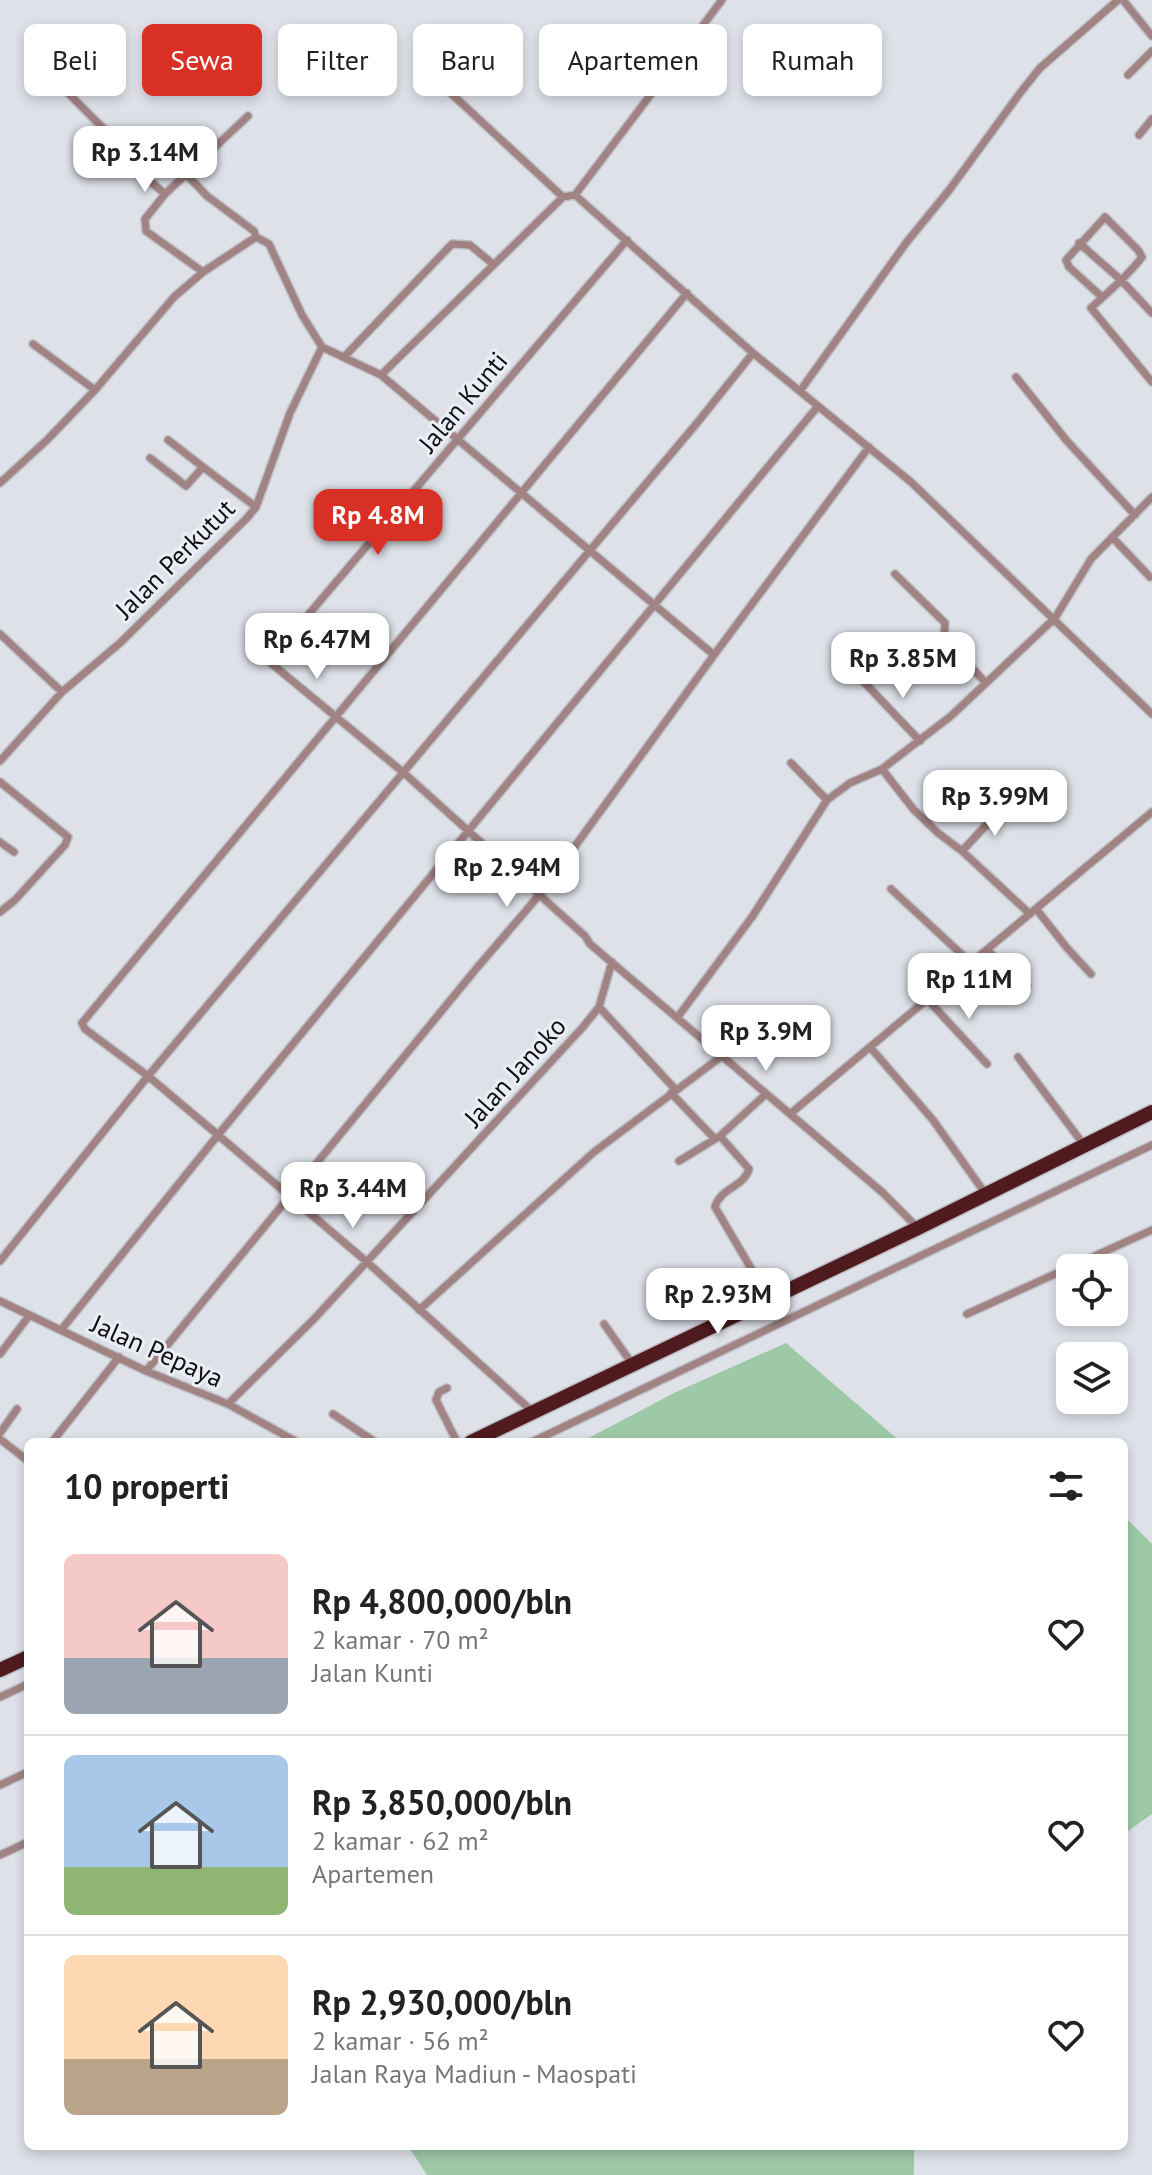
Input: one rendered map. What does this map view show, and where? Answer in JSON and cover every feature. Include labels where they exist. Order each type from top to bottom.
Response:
[{"type":"highway","points":[[479,1438],[1152,1112]]},
{"type":"highway","points":[[0,1670],[24,1659]]},
{"type":"street","points":[[381,375],[563,197],[575,195],[722,0]]},
{"type":"street","points":[[800,391],[906,243],[1040,68],[1120,0],[1152,36]]},
{"type":"street","points":[[1128,75],[1152,51]]},
{"type":"street","points":[[71,96],[114,139],[122,157],[165,194]]},
{"type":"street","points":[[454,96],[563,197]]},
{"type":"street","points":[[203,272],[150,235],[144,228],[145,219],[165,194],[248,116]]},
{"type":"street","points":[[1139,135],[1152,119]]},
{"type":"street","points":[[186,174],[207,196],[254,231],[256,237],[269,244],[302,315],[322,347],[381,375],[714,655]]},
{"type":"street","points":[[575,195],[753,353],[911,482],[1152,714]]},
{"type":"street","points":[[1102,297],[1066,263],[1067,256],[1106,218],[1141,254],[1140,260],[1091,308],[1152,382]]},
{"type":"street","points":[[0,483],[95,390],[156,315],[203,272],[256,237]]},
{"type":"street","name":"Jalan Kunti","points":[[338,716],[272,664],[274,655],[627,240]]},
{"type":"street","points":[[1079,243],[1152,313]]},
{"type":"street","points":[[344,357],[452,244],[470,245],[493,264]]},
{"type":"street","points":[[533,1412],[367,1262],[148,1076],[90,1033],[82,1023],[687,293]]},
{"type":"street","points":[[33,344],[95,390]]},
{"type":"street","name":"Jalan Perkutut","points":[[0,761],[62,692],[120,643],[236,531],[256,507],[290,413],[322,347]]},
{"type":"street","points":[[0,1261],[148,1076],[753,353]]},
{"type":"street","points":[[1016,377],[1067,441],[1135,515]]},
{"type":"street","points":[[61,1330],[818,406]]},
{"type":"street","points":[[168,440],[256,507]]},
{"type":"street","points":[[146,1371],[541,893],[869,447]]},
{"type":"street","points":[[150,458],[186,486],[203,467]]},
{"type":"street","points":[[677,1018],[752,917],[827,800],[850,783],[882,769],[920,741],[1055,618],[1077,579],[1112,537],[1152,497]]},
{"type":"street","points":[[1112,537],[1150,577]]},
{"type":"street","points":[[895,574],[945,623],[944,638],[985,682]]},
{"type":"street","points":[[0,634],[62,692]]},
{"type":"street","points":[[862,680],[920,741]]},
{"type":"street","points":[[338,716],[541,893],[612,962],[882,1192],[918,1228]]},
{"type":"street","points":[[791,763],[827,800]]},
{"type":"street","points":[[882,769],[914,810],[1034,912],[1091,974]]},
{"type":"street","points":[[0,782],[68,837],[56,856],[0,912]]},
{"type":"street","points":[[962,851],[1006,804]]},
{"type":"street","points":[[790,1114],[1152,812]]},
{"type":"street","points":[[0,842],[14,852]]},
{"type":"street","points":[[891,889],[971,963]]},
{"type":"street","points":[[988,951],[1027,986]]},
{"type":"street","name":"Jalan Janoko","points":[[228,1404],[367,1262],[586,1023],[599,1007],[612,962]]},
{"type":"street","points":[[927,999],[987,1064]]},
{"type":"street","points":[[599,1007],[673,1091],[749,1169],[746,1178],[717,1198],[715,1207],[769,1299]]},
{"type":"street","points":[[870,1047],[933,1120],[985,1193]]},
{"type":"street","points":[[419,1310],[594,1152],[722,1056]]},
{"type":"street","points":[[1018,1057],[1084,1145]]},
{"type":"street","points":[[679,1161],[717,1137],[766,1094]]},
{"type":"street","points":[[540,1438],[1152,1145]]},
{"type":"street","points":[[967,1314],[1152,1230]]},
{"type":"street","name":"Jalan Pepaya","points":[[0,1301],[146,1371],[228,1404],[290,1438]]},
{"type":"street","points":[[0,1354],[29,1316]]},
{"type":"street","points":[[604,1324],[633,1365]]},
{"type":"street","points":[[55,1438],[119,1357]]},
{"type":"street","points":[[447,1388],[439,1392],[436,1400],[455,1438]]},
{"type":"street","points":[[17,1409],[0,1436],[24,1457]]},
{"type":"street","points":[[333,1414],[369,1438]]},
{"type":"street","points":[[0,1697],[24,1686]]},
{"type":"street","points":[[0,1785],[24,1774]]},
{"type":"street","points":[[0,1855],[24,1844]]},
{"type":"green space","points":[[786,1343],[896,1438],[589,1438],[676,1392]]},
{"type":"green space","points":[[1128,1520],[1152,1544],[1152,1814],[1128,1831]]},
{"type":"green space","points":[[411,2150],[914,2150],[914,2175],[427,2175]]}]
